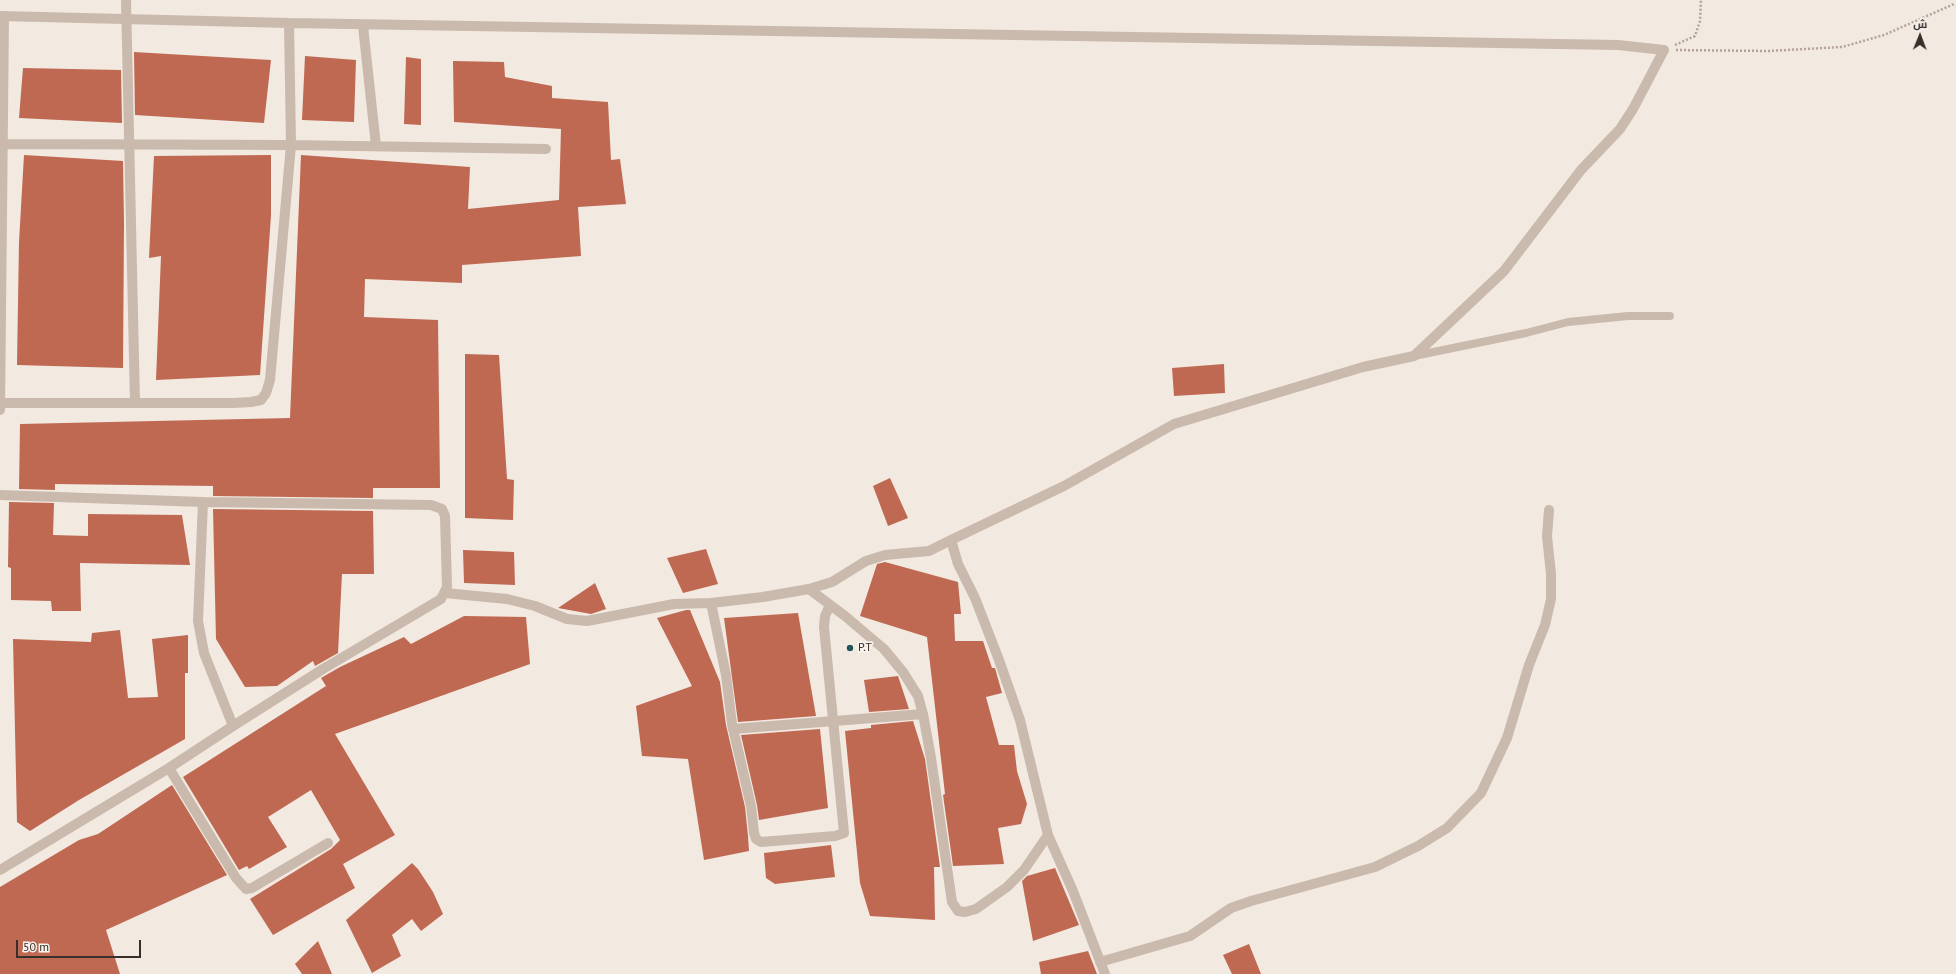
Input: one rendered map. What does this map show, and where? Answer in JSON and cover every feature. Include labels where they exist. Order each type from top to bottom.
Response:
[{"type":"street","points":[[126,0],[136,403]]},
{"type":"street","points":[[0,410],[2,16],[364,26],[1610,45],[1664,50],[1633,109],[1620,130],[1581,170],[1504,271],[1414,356],[1363,366],[1174,424],[1064,486],[929,551],[885,555],[866,561],[832,582],[809,589],[763,597],[711,603],[674,604],[587,621],[567,619],[535,606],[507,599],[445,593]]},
{"type":"street","points":[[0,402],[136,403],[251,402],[261,400],[266,393],[270,380],[291,145],[289,23]]},
{"type":"street","points":[[364,26],[376,146]]},
{"type":"street","points":[[2,144],[291,145],[546,149]]},
{"type":"street","points":[[0,495],[203,502],[431,504],[439,507],[445,516],[447,582],[445,593],[441,599],[432,606],[397,624],[323,669],[232,726],[169,768],[0,870]]},
{"type":"street","points":[[203,502],[198,621],[204,653],[232,726]]},
{"type":"street","points":[[1100,962],[1190,936],[1231,908],[1251,901],[1375,867],[1418,846],[1447,828],[1481,793],[1507,738],[1528,665],[1545,625],[1551,599],[1551,574],[1547,536],[1549,510]]},
{"type":"street","points":[[951,540],[958,564],[975,598],[1020,720],[1048,835],[1073,891],[1105,974]]},
{"type":"street","points":[[809,589],[830,604],[884,649],[904,672],[918,696],[923,714],[948,883],[952,902],[958,911],[965,912],[976,909],[1007,887],[1024,870],[1048,835]]},
{"type":"street","points":[[711,603],[726,675],[733,729],[751,806],[754,833],[756,839],[761,842],[835,836],[844,833],[824,627],[825,616],[830,604]]},
{"type":"street","points":[[733,729],[923,714]]},
{"type":"street","points":[[169,768],[236,878],[246,889],[252,888],[328,843]]},
{"type":"lane","points":[[1414,356],[1526,333],[1568,322],[1628,316],[1670,316]]},
{"type":"path","points":[[1664,50],[1695,36],[1700,21],[1701,0]]},
{"type":"path","points":[[1664,50],[1768,51],[1842,47],[1884,35],[1954,4]]},
{"type":"building","points":[[134,52],[271,60],[264,123],[135,115]]},
{"type":"building","points":[[305,56],[356,60],[354,122],[302,120]]},
{"type":"building","points":[[406,57],[421,59],[421,125],[404,124]]},
{"type":"building","points":[[453,61],[504,62],[505,77],[552,86],[552,98],[608,102],[611,160],[620,159],[626,204],[578,207],[581,256],[462,265],[462,283],[365,279],[364,317],[438,320],[440,488],[373,488],[373,498],[213,496],[213,486],[55,484],[55,490],[19,489],[20,424],[290,418],[301,155],[470,167],[468,209],[559,200],[561,129],[454,122]]},
{"type":"building","points":[[23,68],[121,70],[122,123],[19,118]]},
{"type":"building","points":[[24,155],[123,161],[123,368],[17,365],[19,242]]},
{"type":"building","points":[[271,155],[271,215],[260,375],[156,380],[161,256],[149,258],[154,156]]},
{"type":"building","points":[[465,354],[499,355],[507,479],[514,480],[513,520],[465,518]]},
{"type":"building","points":[[1224,364],[1225,393],[1174,396],[1172,368]]},
{"type":"building","points":[[890,478],[908,518],[888,526],[873,486]]},
{"type":"building","points":[[9,502],[54,503],[53,535],[88,536],[88,514],[182,515],[190,565],[80,563],[81,611],[52,611],[51,601],[11,600],[11,568],[8,567]]},
{"type":"building","points":[[213,509],[373,511],[374,574],[342,574],[338,653],[315,666],[313,661],[277,686],[245,687],[216,639]]},
{"type":"building","points":[[706,549],[718,584],[683,593],[667,558]]},
{"type":"building","points":[[463,550],[514,552],[515,585],[464,583]]},
{"type":"building","points":[[885,562],[958,582],[961,614],[954,614],[955,641],[983,641],[992,668],[995,668],[1002,693],[986,697],[999,745],[1014,745],[1017,771],[1027,804],[1021,824],[998,828],[1004,864],[953,866],[943,795],[945,794],[927,637],[860,616],[877,564]]},
{"type":"building","points":[[595,583],[606,609],[591,614],[558,608]]},
{"type":"building","points":[[690,610],[720,682],[726,725],[745,807],[748,836],[749,851],[704,860],[688,759],[642,756],[636,706],[692,686],[657,618]]},
{"type":"building","points":[[798,613],[816,716],[738,722],[724,618]]},
{"type":"building","points":[[464,616],[526,617],[530,664],[335,734],[395,835],[343,864],[355,888],[273,935],[250,899],[331,849],[340,840],[311,790],[268,817],[287,847],[249,869],[247,866],[239,870],[183,777],[326,686],[321,678],[340,667],[404,637],[411,644]]},
{"type":"building","points":[[120,630],[128,698],[158,697],[152,639],[188,635],[188,673],[185,673],[185,739],[79,800],[30,831],[17,822],[13,639],[91,642],[92,633]]},
{"type":"building","points":[[898,676],[909,709],[869,712],[864,680]]},
{"type":"building","points":[[913,721],[925,759],[940,867],[934,867],[935,920],[870,916],[860,883],[845,731],[871,728],[871,725]]},
{"type":"building","points":[[820,729],[828,808],[759,820],[741,735]]},
{"type":"building","points":[[172,785],[227,875],[106,930],[120,974],[0,974],[0,887],[79,840],[98,834]]},
{"type":"building","points":[[831,845],[835,877],[775,884],[766,878],[764,853]]},
{"type":"building","points":[[412,863],[418,869],[433,892],[443,914],[421,931],[412,919],[392,935],[401,956],[372,973],[346,920]]},
{"type":"building","points":[[1055,868],[1079,925],[1033,941],[1022,881],[1027,876]]},
{"type":"building","points":[[318,941],[332,974],[302,974],[295,964]]},
{"type":"building","points":[[1249,944],[1261,974],[1232,974],[1223,955]]},
{"type":"building","points":[[1088,951],[1097,974],[1041,974],[1039,962]]},
{"type":"place","name":"P.T","points":[[850,648]]}]
